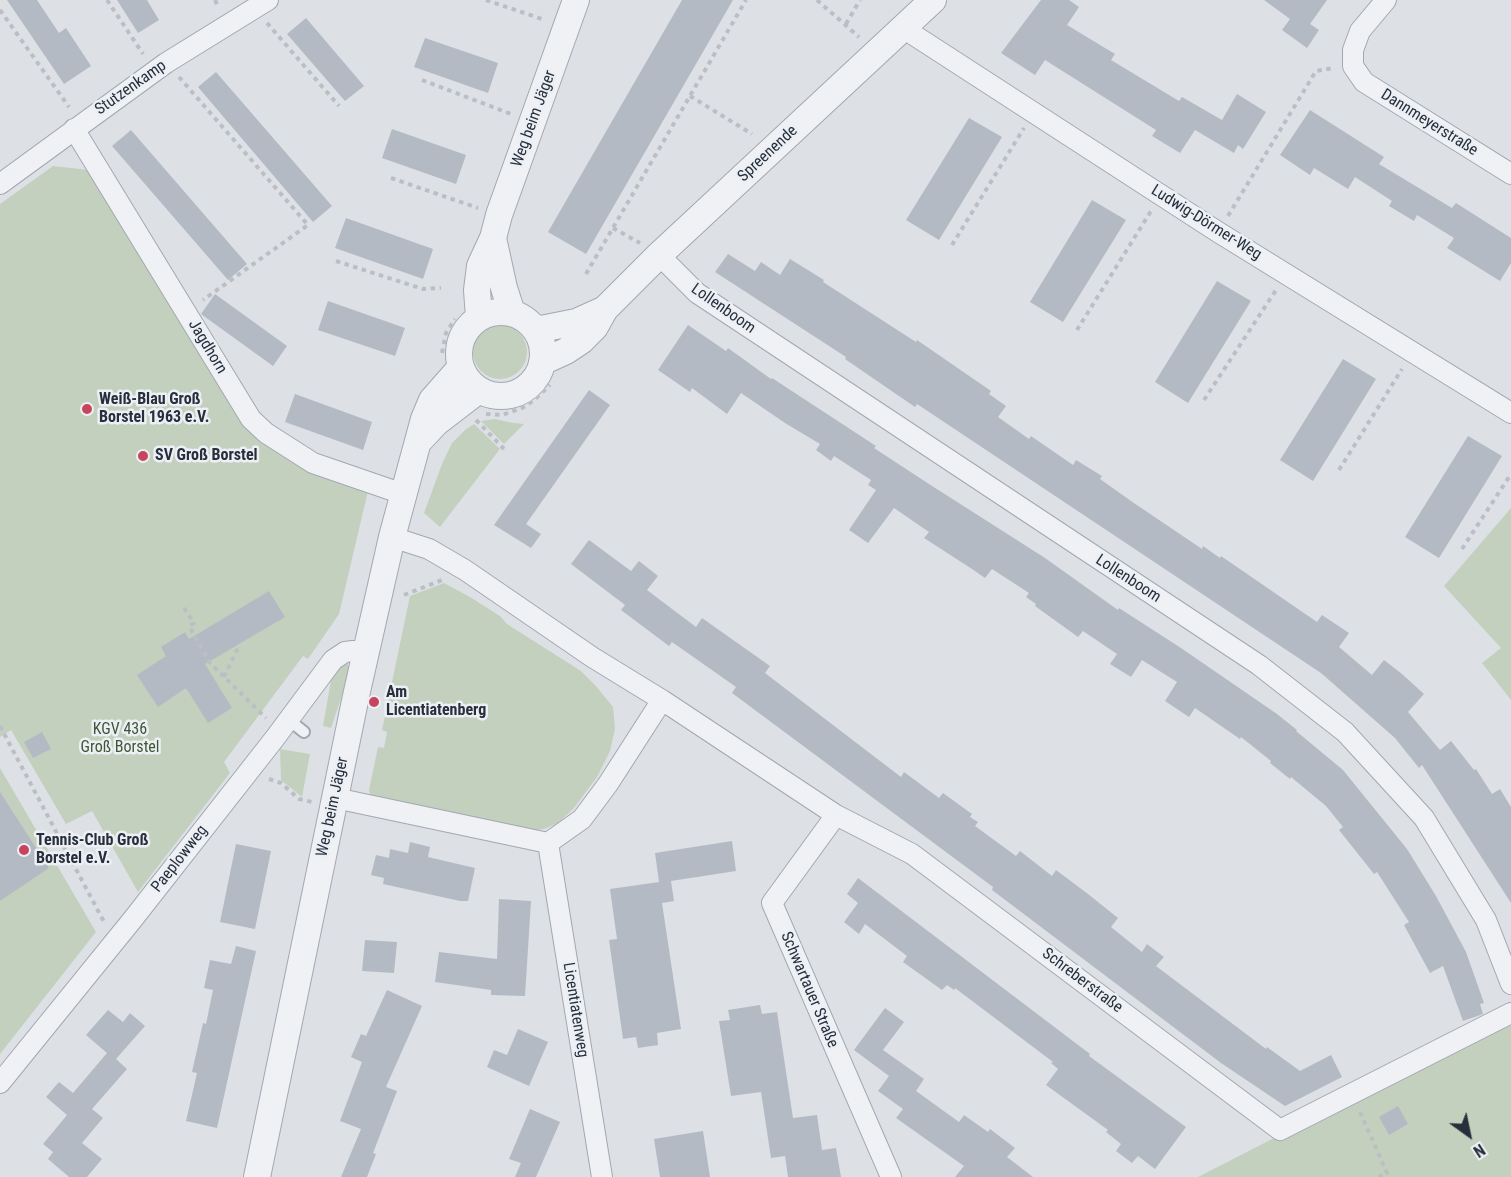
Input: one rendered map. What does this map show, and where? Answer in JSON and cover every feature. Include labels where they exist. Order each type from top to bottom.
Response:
[{"type":"street","name":"Weg beim Jäger","points":[[468,317],[477,290],[480,266],[576,0]]},
{"type":"street","name":"Spreenende","points":[[548,371],[566,351],[581,341],[595,327],[606,309],[659,255],[933,0]]},
{"type":"street","points":[[1353,66],[1353,50],[1360,31],[1386,0]]},
{"type":"street","name":"Stutzenkamp","points":[[0,184],[161,67],[261,4]]},
{"type":"street","name":"Ludwig-Dörmer-Weg","points":[[903,28],[1218,232],[1511,413]]},
{"type":"street","name":"Dannmeyerstraße","points":[[1353,66],[1364,82],[1511,174]]},
{"type":"street","name":"Jagdhorn","points":[[78,126],[186,313],[251,419],[266,433],[313,464],[403,495]]},
{"type":"street","points":[[496,226],[504,288],[512,313]]},
{"type":"street","name":"Lollenboom","points":[[659,255],[697,293],[1259,665],[1345,732],[1424,818],[1486,920],[1511,984]]},
{"type":"street","name":"Spreenende","points":[[536,330],[576,322],[606,309]]},
{"type":"street","points":[[512,313],[536,330],[548,371],[516,393],[499,396],[479,390],[451,365],[459,357],[460,343],[468,317],[512,313]]},
{"type":"street","name":"Weg beim Jäger","points":[[257,1177],[365,652],[392,537],[424,419],[451,365]]},
{"type":"street","name":"Weg beim Jäger","points":[[420,440],[436,423],[479,390]]},
{"type":"street","points":[[334,802],[548,843],[582,819],[608,784],[662,700],[592,657],[465,570],[429,549],[392,537]]},
{"type":"street","name":"Paeplowweg","points":[[0,1083],[248,771],[291,727],[333,660],[345,652],[365,652]]},
{"type":"street","name":"Schreberstraße","points":[[662,700],[836,815],[912,854],[1280,1130],[1511,1013]]},
{"type":"street","name":"Schwartauer Straße","points":[[836,815],[772,903],[891,1177]]},
{"type":"street","name":"Licentiatenweg","points":[[548,843],[602,1177]]},
{"type":"path","points":[[107,0],[161,67],[308,225],[219,286],[186,313]]},
{"type":"path","points":[[486,0],[566,28]]},
{"type":"path","points":[[586,274],[746,0]]},
{"type":"path","points":[[817,0],[846,24],[876,55]]},
{"type":"path","points":[[846,24],[860,0]]},
{"type":"path","points":[[261,4],[339,106]]},
{"type":"path","points":[[0,10],[78,126]]},
{"type":"path","points":[[1218,232],[1316,71],[1353,66]]},
{"type":"path","points":[[422,80],[533,122]]},
{"type":"path","points":[[690,96],[752,134]]},
{"type":"path","points":[[951,245],[1034,112]]},
{"type":"path","points":[[391,178],[496,226]]},
{"type":"path","points":[[1077,330],[1161,195]]},
{"type":"path","points":[[336,261],[423,289],[441,288]]},
{"type":"path","points":[[1204,400],[1286,274]]},
{"type":"path","points":[[451,365],[446,333],[468,317]]},
{"type":"path","points":[[1340,470],[1413,352]]},
{"type":"path","points":[[502,415],[533,401],[548,371]]},
{"type":"path","points":[[473,417],[504,449]]},
{"type":"path","points":[[1462,549],[1511,474]]},
{"type":"path","points":[[399,597],[465,570]]},
{"type":"path","points":[[184,608],[194,623],[189,626],[210,663],[255,709],[291,727]]},
{"type":"path","points":[[224,677],[239,646]]},
{"type":"path","points":[[0,726],[115,941]]},
{"type":"path","points":[[248,771],[281,783],[300,799],[334,802]]},
{"type":"path","points":[[1352,1095],[1388,1175],[1379,1177]]},
{"type":"green space","name":"SV Groß Borstel","points":[[53,166],[89,170],[243,423],[368,491],[339,614],[308,659],[303,656],[224,762],[230,773],[138,892],[92,811],[66,824],[11,730],[0,737],[0,204]]},
{"type":"green space","points":[[500,325],[510,327],[519,333],[525,342],[527,352],[525,362],[519,371],[510,377],[500,379],[490,377],[481,371],[475,362],[473,352],[475,342],[481,333],[490,327]]},
{"type":"green space","points":[[495,419],[524,424],[504,444],[481,421]]},
{"type":"green space","points":[[474,424],[500,449],[440,527],[424,513],[452,443]]},
{"type":"green space","points":[[1511,508],[1511,700],[1482,663],[1501,648],[1444,586]]},
{"type":"green space","points":[[444,583],[500,616],[507,624],[581,671],[613,707],[615,729],[610,751],[597,777],[574,808],[558,823],[544,829],[529,831],[374,797],[370,794],[378,747],[384,748],[387,732],[382,730],[410,596]]},
{"type":"green space","points":[[346,662],[351,669],[331,728],[323,726],[333,669]]},
{"type":"green space","points":[[280,749],[310,754],[302,797],[281,780]]},
{"type":"green space","name":"Tennis-Club Groß Borstel e.V.","points":[[0,768],[96,932],[0,1054]]},
{"type":"green space","points":[[1511,1025],[1511,1177],[1198,1177],[1354,1097]]},
{"type":"building","points":[[7,0],[37,0],[59,33],[66,28],[91,66],[64,84]]},
{"type":"building","points":[[117,0],[147,0],[159,20],[138,33]]},
{"type":"building","points":[[682,0],[733,0],[586,254],[548,232]]},
{"type":"building","points":[[1041,0],[1069,0],[1079,7],[1067,25],[1115,54],[1111,60],[1179,101],[1182,97],[1222,120],[1237,94],[1266,112],[1243,149],[1238,145],[1234,153],[1195,130],[1180,153],[1152,136],[1156,130],[1045,60],[1035,75],[1001,53]]},
{"type":"building","points":[[1264,0],[1327,0],[1310,24],[1319,30],[1307,48],[1282,30],[1290,19]]},
{"type":"building","points":[[306,18],[364,86],[345,101],[287,34]]},
{"type":"building","points":[[425,38],[498,63],[488,93],[414,67]]},
{"type":"building","points":[[216,72],[332,206],[313,222],[198,87]]},
{"type":"building","points":[[1310,110],[1384,157],[1379,164],[1452,208],[1456,203],[1511,238],[1511,263],[1500,281],[1447,248],[1454,238],[1417,215],[1414,221],[1389,206],[1392,201],[1355,177],[1348,189],[1314,168],[1310,175],[1280,155]]},
{"type":"building","points":[[969,118],[1002,137],[939,240],[906,220]]},
{"type":"building","points":[[392,129],[466,155],[456,184],[382,158]]},
{"type":"building","points":[[131,130],[247,264],[228,280],[112,146]]},
{"type":"building","points":[[1092,200],[1126,220],[1063,322],[1030,302]]},
{"type":"building","points":[[346,218],[433,249],[423,279],[335,248]]},
{"type":"building","points":[[728,254],[755,271],[761,262],[780,275],[790,259],[824,280],[823,282],[916,342],[917,340],[991,391],[989,394],[1006,406],[998,417],[1029,439],[1031,436],[1073,465],[1076,460],[1102,476],[1100,479],[1131,501],[1202,549],[1203,546],[1220,558],[1221,556],[1317,622],[1322,615],[1349,633],[1339,647],[1372,675],[1384,660],[1402,674],[1424,694],[1408,712],[1440,750],[1451,741],[1474,770],[1476,769],[1492,794],[1500,789],[1511,807],[1511,903],[1422,765],[1419,768],[1395,738],[1321,673],[917,404],[915,407],[845,359],[846,357],[715,272]]},
{"type":"building","points":[[1217,281],[1251,301],[1188,403],[1155,382]]},
{"type":"building","points":[[215,294],[287,346],[273,366],[201,314]]},
{"type":"building","points":[[328,301],[405,328],[395,356],[318,330]]},
{"type":"building","points":[[688,325],[726,351],[728,348],[771,379],[876,446],[874,448],[1045,558],[1118,610],[1119,608],[1181,648],[1297,730],[1343,770],[1407,849],[1436,896],[1466,952],[1484,1003],[1480,1004],[1483,1014],[1463,1021],[1443,966],[1430,973],[1404,925],[1409,922],[1377,872],[1374,874],[1339,830],[1343,827],[1326,806],[1270,763],[1271,761],[1241,737],[1240,739],[1195,708],[1189,717],[1165,701],[1177,682],[1142,660],[1131,677],[1110,664],[1117,654],[1083,631],[1078,637],[1035,606],[1036,604],[1026,597],[1029,593],[992,569],[985,578],[924,538],[929,532],[894,508],[868,543],[849,530],[876,490],[868,485],[871,480],[834,456],[831,461],[816,450],[820,444],[741,393],[727,414],[692,388],[690,392],[658,370]]},
{"type":"building","points":[[1343,359],[1376,379],[1313,481],[1280,460]]},
{"type":"building","points":[[589,390],[610,405],[526,524],[541,534],[531,548],[494,525]]},
{"type":"building","points":[[295,394],[372,422],[363,450],[285,422]]},
{"type":"building","points":[[1468,436],[1502,456],[1439,558],[1405,537]]},
{"type":"building","points":[[589,540],[631,571],[639,561],[658,576],[647,590],[696,627],[702,618],[770,666],[765,673],[901,777],[904,772],[939,798],[943,793],[972,814],[970,817],[978,822],[975,826],[1016,856],[1020,851],[1052,876],[1056,870],[1088,894],[1118,918],[1111,927],[1142,952],[1147,944],[1164,957],[1156,966],[1266,1049],[1267,1047],[1300,1071],[1331,1055],[1342,1077],[1285,1106],[1221,1063],[992,890],[993,887],[732,693],[736,687],[672,642],[669,646],[621,610],[625,605],[571,564]]},
{"type":"building","points":[[269,591],[285,617],[205,664],[232,708],[208,723],[186,688],[158,707],[137,675],[166,656],[161,647],[185,632],[189,639]]},
{"type":"building","points":[[42,732],[51,749],[33,758],[24,742]]},
{"type":"building","points":[[0,792],[49,868],[0,901]]},
{"type":"building","points":[[732,841],[736,871],[671,881],[674,901],[662,903],[681,1029],[657,1033],[658,1045],[638,1048],[636,1037],[623,1039],[609,940],[617,939],[610,889],[659,882],[655,853]]},
{"type":"building","points":[[410,842],[430,847],[428,857],[475,868],[468,901],[383,884],[384,878],[371,875],[376,855],[389,858],[390,849],[408,853]]},
{"type":"building","points":[[236,844],[271,851],[255,929],[220,922]]},
{"type":"building","points":[[858,878],[1090,1054],[1089,1056],[1186,1127],[1155,1169],[1138,1156],[1132,1163],[1116,1151],[1121,1144],[1106,1132],[1108,1130],[1046,1085],[1058,1069],[1051,1063],[1053,1062],[955,988],[954,990],[947,985],[942,990],[903,962],[907,956],[865,924],[859,934],[844,922],[858,903],[847,894]]},
{"type":"building","points":[[499,899],[531,901],[525,996],[491,995],[491,990],[435,982],[439,952],[497,959]]},
{"type":"building","points":[[365,940],[397,942],[394,973],[362,971]]},
{"type":"building","points":[[236,946],[256,951],[217,1128],[186,1121],[197,1073],[192,1072],[213,990],[204,988],[210,960],[231,964]]},
{"type":"building","points":[[387,990],[422,1006],[386,1087],[397,1091],[373,1153],[376,1154],[367,1177],[341,1177],[361,1129],[340,1121],[362,1062],[351,1057],[361,1034],[366,1036]]},
{"type":"building","points":[[760,1005],[762,1014],[777,1012],[793,1118],[817,1115],[822,1150],[836,1148],[841,1177],[788,1177],[785,1156],[771,1158],[761,1092],[731,1096],[719,1021],[730,1020],[728,1010]]},
{"type":"building","points":[[885,1008],[904,1022],[883,1050],[924,1079],[916,1091],[959,1122],[964,1115],[988,1132],[990,1129],[1015,1148],[1007,1157],[1033,1177],[955,1177],[964,1166],[896,1118],[903,1109],[878,1091],[889,1076],[854,1050]]},
{"type":"building","points":[[108,1010],[123,1022],[130,1013],[145,1026],[116,1059],[127,1069],[92,1109],[103,1118],[82,1143],[102,1159],[87,1177],[69,1177],[48,1159],[53,1152],[43,1144],[67,1115],[46,1097],[59,1082],[73,1093],[107,1053],[86,1035]]},
{"type":"building","points":[[518,1029],[548,1042],[529,1086],[487,1067],[494,1050],[507,1055]]},
{"type":"building","points":[[1398,1106],[1408,1124],[1389,1135],[1379,1117]]},
{"type":"building","points":[[530,1109],[560,1122],[536,1177],[515,1177],[521,1163],[509,1159]]},
{"type":"building","points":[[703,1131],[710,1177],[660,1177],[654,1139]]},
{"type":"place","name":"Weiß-Blau Groß Borstel 1963 e.V.","points":[[87,409]]},
{"type":"place","name":"SV Groß Borstel","points":[[143,456]]},
{"type":"place","name":"Am Licentiatenberg","points":[[374,702]]},
{"type":"place","name":"Tennis-Club Groß Borstel e.V.","points":[[24,850]]},
{"type":"park label","name":"KGV 436 Groß Borstel","points":[[120,739]]}]
